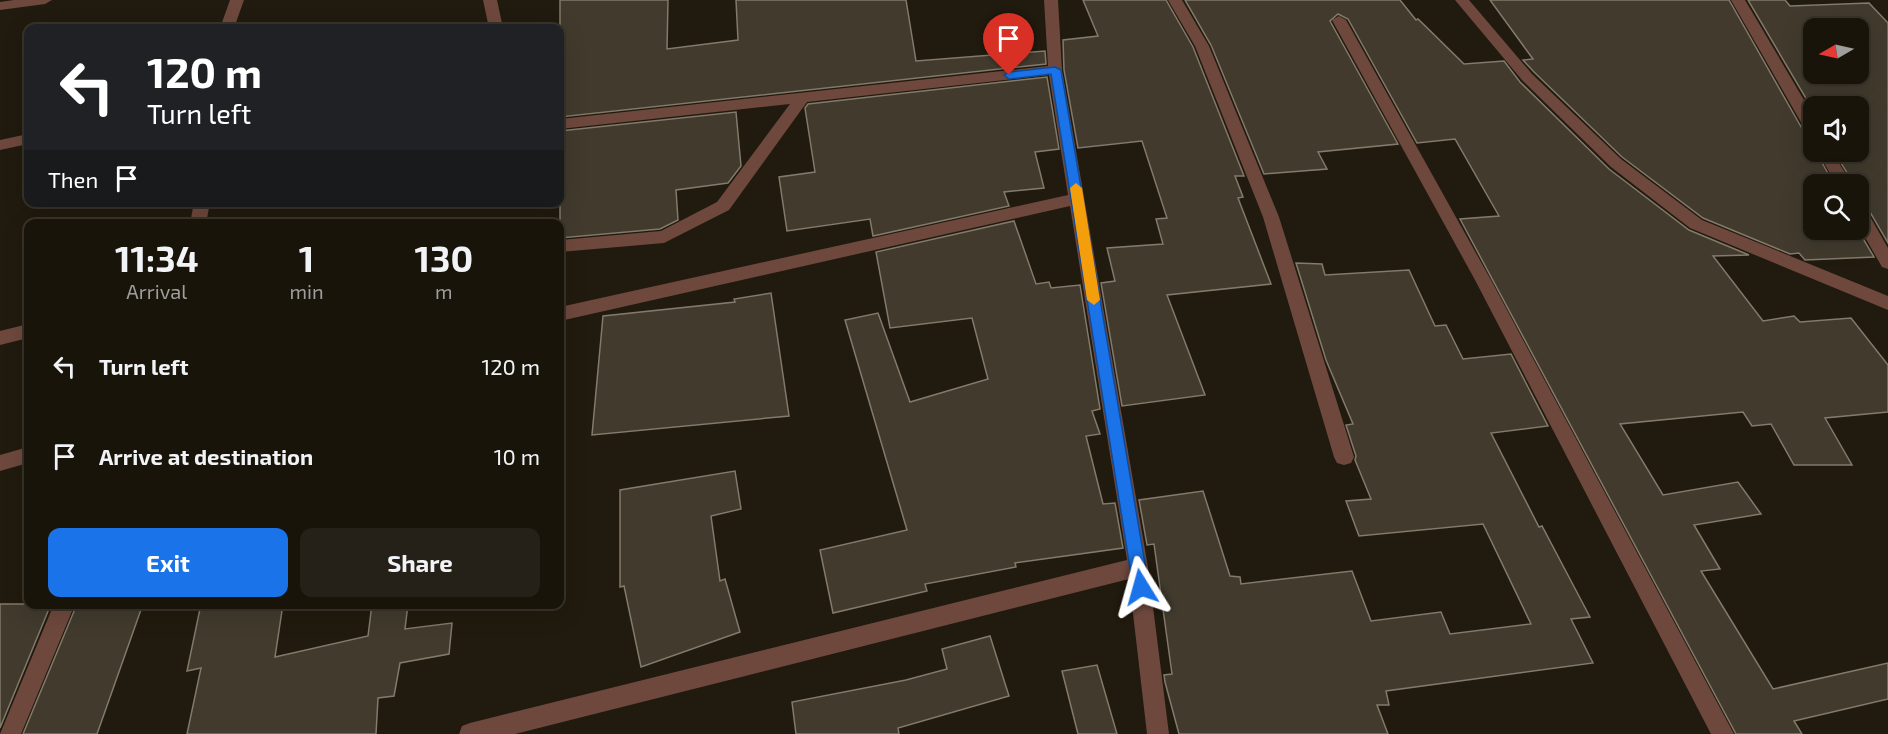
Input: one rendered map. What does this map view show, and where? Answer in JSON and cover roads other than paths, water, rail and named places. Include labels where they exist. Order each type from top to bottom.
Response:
[{"type":"street","points":[[0,6],[45,0]]},
{"type":"street","points":[[228,24],[237,0]]},
{"type":"street","points":[[490,0],[495,24]]},
{"type":"street","points":[[1051,0],[1055,70],[1138,567],[1158,734]]},
{"type":"street","points":[[1174,0],[1202,46],[1271,217],[1344,457]]},
{"type":"street","points":[[1462,0],[1527,77],[1616,163],[1696,224],[1888,303]]},
{"type":"street","points":[[1738,0],[1803,112]]},
{"type":"street","points":[[1339,20],[1489,290],[1723,734]]},
{"type":"street","points":[[564,124],[1055,70]]},
{"type":"street","points":[[564,246],[664,237],[723,206],[802,98]]},
{"type":"street","points":[[0,145],[24,140]]},
{"type":"street","points":[[564,313],[1077,199]]},
{"type":"street","points":[[1869,229],[1888,263]]},
{"type":"street","points":[[0,338],[24,332]]},
{"type":"street","points":[[0,463],[24,456]]},
{"type":"street","points":[[470,734],[1138,567]]},
{"type":"street","points":[[10,734],[63,609]]}]
